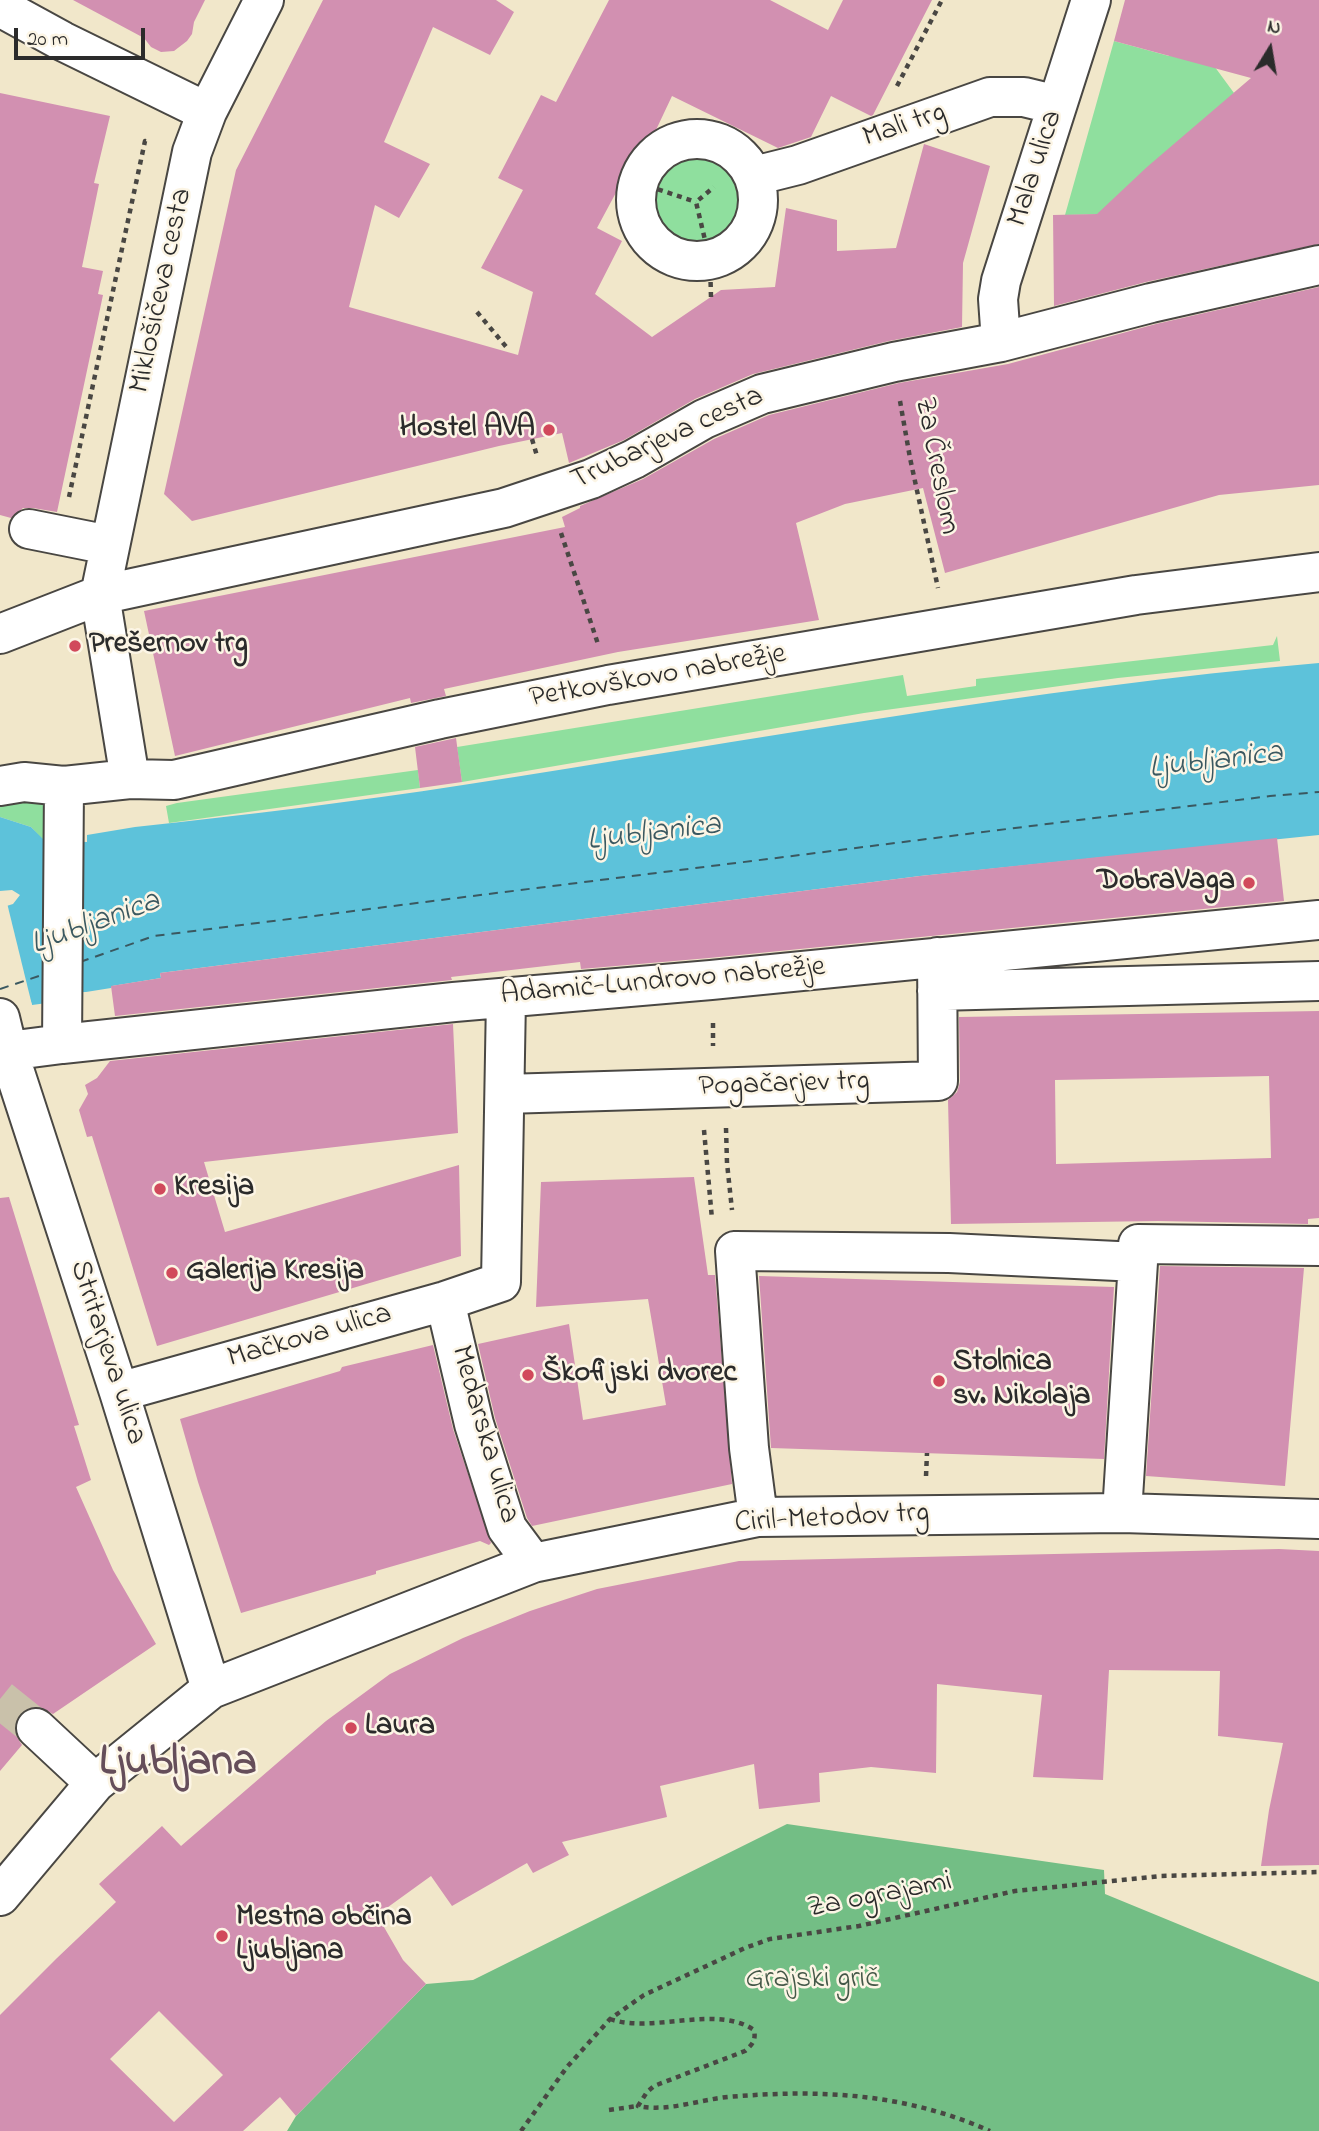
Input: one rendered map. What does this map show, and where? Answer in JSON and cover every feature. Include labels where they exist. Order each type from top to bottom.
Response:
[{"type":"street","name":"Miklošičeva cesta","points":[[100,595],[108,545],[192,152],[207,112],[264,0]]},
{"type":"street","name":"Mala ulica","points":[[1001,342],[998,299],[1001,282],[1091,0]]},
{"type":"street","points":[[0,7],[62,41],[207,112]]},
{"type":"street","name":"Mali trg","points":[[749,169],[798,165],[990,97],[1024,97],[1057,105]]},
{"type":"street","points":[[691,140],[724,145],[749,169],[759,194],[758,213],[751,230],[740,245],[724,255],[710,279],[688,261],[671,255],[656,245],[645,231],[638,214],[636,196],[639,183],[649,163],[675,143],[691,140]]},
{"type":"street","name":"Trubarjeva cesta","points":[[100,595],[504,508],[551,507],[602,474],[704,419],[762,394],[894,362],[1001,342],[1151,303],[1319,265]]},
{"type":"street","points":[[51,531],[108,545]]},
{"type":"street","name":"Petkovškovo nabrežje","points":[[0,786],[24,782],[64,786],[130,779],[174,780],[440,719],[605,670],[1319,572]]},
{"type":"street","points":[[0,634],[100,595],[130,779]]},
{"type":"street","points":[[62,1044],[64,786]]},
{"type":"street","name":"Adamič-Lundrovo nabrežje","points":[[937,974],[1319,919]]},
{"type":"street","name":"Adamič-Lundrovo nabrežje","points":[[3,1041],[62,1044],[506,998],[937,974],[1319,981]]},
{"type":"street","name":"Pogačarjev trg","points":[[505,1094],[938,1081],[937,974]]},
{"type":"street","points":[[505,1094],[506,998]]},
{"type":"street","name":"Stritarjeva ulica","points":[[3,1041],[119,1392],[211,1689]]},
{"type":"street","name":"Mačkova ulica","points":[[119,1392],[445,1301],[501,1282],[505,1094]]},
{"type":"street","points":[[1122,1513],[1138,1244],[1319,1245]]},
{"type":"street","points":[[758,1517],[749,1448],[736,1268],[948,1253],[1138,1262]]},
{"type":"street","name":"Medarska ulica","points":[[445,1301],[474,1424],[507,1528],[533,1563]]},
{"type":"street","name":"Ciril-Metodov trg","points":[[0,1896],[95,1783],[211,1689],[533,1563],[758,1517],[1122,1513],[1319,1519]]},
{"type":"street","points":[[36,1728],[95,1783]]},
{"type":"path","points":[[869,139],[942,0]]},
{"type":"path","points":[[696,202],[749,169]]},
{"type":"path","points":[[639,183],[696,202]]},
{"type":"path","points":[[696,202],[710,279]]},
{"type":"path","points":[[51,531],[112,296]]},
{"type":"path","points":[[477,312],[508,349]]},
{"type":"path","name":"Za Čreslom","points":[[894,362],[910,458],[936,578]]},
{"type":"path","points":[[551,507],[605,670]]},
{"type":"path","name":"Pogačarjev trg","points":[[704,1147],[715,1251],[736,1268]]},
{"type":"path","points":[[727,1163],[730,1183]]},
{"type":"path","name":"Za ograjami","points":[[521,2131],[567,2067],[610,2019],[644,1996],[745,1948],[770,1939],[859,1926],[1015,1891],[1161,1876],[1319,1872]]},
{"type":"path","points":[[610,2019],[625,2024],[643,2025],[683,2019],[730,2021],[754,2030],[753,2044],[746,2051],[654,2087],[647,2092],[638,2106]]},
{"type":"path","points":[[609,2110],[638,2106],[656,2110],[726,2097],[826,2092],[886,2098],[972,2123],[990,2131]]},
{"type":"green space","points":[[1175,36],[1209,59],[1234,93],[1114,214],[1065,215],[1114,41],[1169,56]]},
{"type":"green space","points":[[696,153],[715,157],[731,168],[742,184],[746,203],[742,222],[731,238],[715,249],[696,253],[677,249],[661,238],[650,222],[646,203],[650,184],[661,168],[677,157]]},
{"type":"green space","points":[[1277,636],[1280,661],[1118,678],[864,713],[462,782],[457,747],[903,675],[907,696],[976,686],[976,679],[1273,645]]},
{"type":"green space","points":[[418,770],[420,788],[169,823],[166,806],[177,803]]},
{"type":"green space","points":[[47,794],[47,841],[31,827],[0,817],[0,799]]},
{"type":"green space","name":"Grajski grič","points":[[787,1824],[1104,1870],[1105,1894],[1319,1982],[1319,2131],[287,2131],[296,2116],[426,1984],[473,1980]]},
{"type":"water","name":"Ljubljanica","points":[[1319,663],[1319,835],[920,876],[160,973],[161,978],[111,988],[48,993],[47,1003],[32,1005],[0,908],[13,904],[20,895],[12,890],[0,891],[0,817],[31,827],[44,840],[87,842],[87,835],[135,827],[422,791],[997,701],[1104,686]]},
{"type":"pier","points":[[7,903],[32,1005],[0,1013],[0,904]]},
{"type":"building","points":[[73,0],[205,0],[187,41],[174,51],[161,52],[151,47],[144,38]]},
{"type":"building","points":[[323,0],[496,0],[514,12],[490,55],[433,27],[384,142],[430,164],[399,218],[375,205],[349,307],[518,355],[533,292],[481,268],[523,190],[498,178],[541,95],[556,102],[609,0],[770,0],[828,30],[843,0],[932,0],[871,116],[831,96],[811,137],[778,148],[672,96],[647,149],[641,146],[597,228],[622,241],[595,294],[652,337],[721,290],[775,287],[786,208],[837,220],[837,251],[896,248],[924,144],[990,166],[963,263],[962,327],[889,341],[753,374],[695,399],[624,440],[569,463],[562,433],[192,521],[164,494],[236,170]]},
{"type":"building","points":[[1125,0],[1319,0],[1319,244],[1146,282],[1054,306],[1053,215],[1097,214],[1147,167],[1251,78],[1114,41]]},
{"type":"building","points":[[0,93],[110,116],[94,183],[99,184],[82,267],[103,271],[98,294],[103,295],[57,512],[23,508],[11,518],[0,515]]},
{"type":"building","points":[[1319,287],[1319,485],[1219,495],[945,573],[923,488],[845,504],[796,523],[819,620],[618,652],[444,689],[446,696],[411,703],[410,698],[175,756],[144,611],[565,527],[562,517],[580,506],[643,479],[714,439],[769,415],[899,383],[1008,364],[1156,324]]},
{"type":"building","points":[[456,738],[462,782],[420,788],[415,747]]},
{"type":"building","points":[[1277,838],[1284,901],[709,958],[581,969],[580,962],[451,977],[452,980],[115,1016],[111,986],[161,978],[160,973],[920,876]]},
{"type":"building","points":[[1319,1011],[1319,1218],[1308,1219],[1308,1224],[1158,1221],[951,1224],[948,1100],[957,1092],[960,1082],[959,1017]],"holes":[[[1269,1076],[1271,1158],[1056,1164],[1055,1080]]]},
{"type":"building","name":"Kresija","points":[[453,1024],[458,1133],[204,1162],[225,1232],[459,1165],[461,1256],[157,1346],[92,1136],[87,1137],[79,1110],[88,1094],[85,1085],[97,1078],[110,1061]]},
{"type":"building","name":"Škofijski dvorec","points":[[694,1177],[708,1275],[715,1275],[732,1484],[532,1526],[527,1518],[495,1418],[478,1344],[569,1324],[583,1420],[666,1405],[648,1299],[536,1307],[541,1182]]},
{"type":"building","points":[[9,1197],[79,1425],[74,1426],[91,1480],[76,1487],[113,1570],[156,1644],[53,1714],[40,1707],[30,1707],[21,1713],[15,1722],[15,1734],[22,1745],[0,1771],[0,1198]]},
{"type":"building","points":[[1160,1266],[1304,1268],[1285,1486],[1146,1476]]},
{"type":"building","name":"Stolnica sv. Nikolaja","points":[[759,1276],[1114,1287],[1104,1459],[771,1448]]},
{"type":"building","points":[[433,1345],[453,1429],[491,1543],[489,1545],[480,1541],[241,1613],[180,1419],[340,1371],[342,1367]]},
{"type":"building","points":[[1279,1549],[1319,1551],[1319,1865],[1261,1866],[1283,1743],[1218,1736],[1220,1671],[1109,1670],[1103,1780],[1033,1777],[1042,1695],[937,1684],[936,1773],[871,1767],[819,1773],[820,1802],[759,1809],[754,1764],[660,1786],[667,1817],[562,1842],[569,1855],[533,1873],[527,1863],[452,1906],[431,1876],[377,1915],[403,1960],[426,1984],[296,2116],[280,2097],[243,2131],[0,2131],[0,2015],[116,1902],[99,1884],[162,1826],[181,1846],[326,1721],[390,1674],[463,1638],[530,1611],[597,1589],[739,1561]],"holes":[[[159,2011],[223,2075],[174,2122],[110,2059]]]},
{"type":"ferry route","points":[[80,962],[154,936],[1319,792]]},
{"type":"ferry route","points":[[0,989],[45,974]]},
{"type":"tunnel","points":[[0,1699],[36,1728]]},
{"type":"place","name":"Hostel AVA","points":[[549,430]]},
{"type":"place","name":"Prešernov trg","points":[[75,646]]},
{"type":"place","name":"DobraVaga","points":[[1249,883]]},
{"type":"place","name":"Kresija","points":[[160,1189]]},
{"type":"place","name":"Galerija Kresija","points":[[172,1273]]},
{"type":"place","name":"Škofijski dvorec","points":[[528,1375]]},
{"type":"place","name":"Stolnica sv. Nikolaja","points":[[939,1381]]},
{"type":"place","name":"Laura","points":[[351,1728]]},
{"type":"place","name":"Mestna občina Ljubljana","points":[[222,1936]]},
{"type":"district","name":"Ljubljana","points":[[178,1766]]}]
